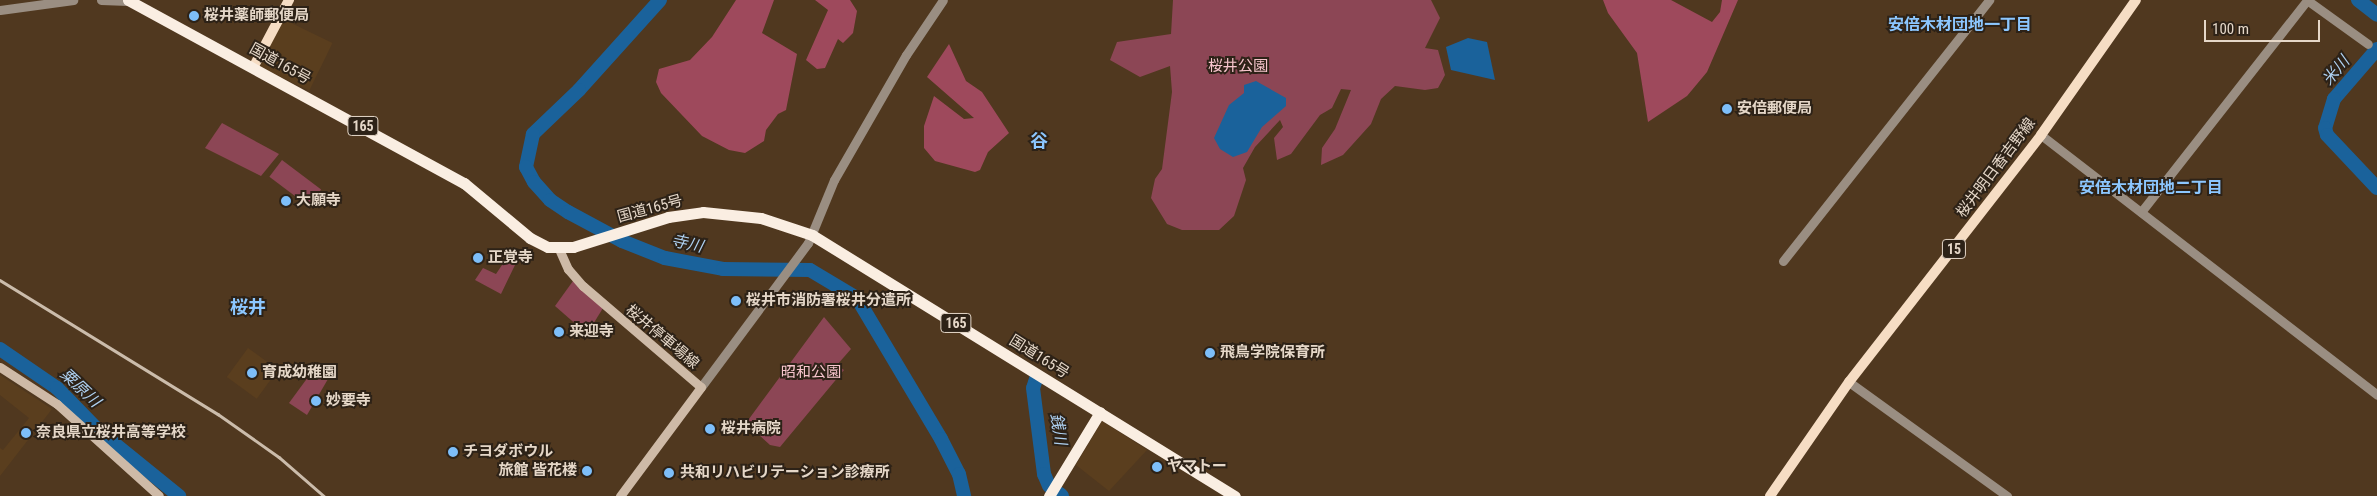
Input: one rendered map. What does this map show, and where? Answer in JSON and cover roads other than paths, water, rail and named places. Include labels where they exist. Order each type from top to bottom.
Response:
[{"type":"highway","name":"国道165号","points":[[128,0],[254,66],[464,183],[530,238],[559,249],[591,242],[668,217],[719,212],[761,218],[812,235],[1235,496]]},
{"type":"highway","points":[[1049,496],[1100,412]]},
{"type":"main road","points":[[254,66],[289,0]]},
{"type":"main road","name":"桜井明日香吉野線","points":[[1770,496],[1849,382],[2041,135],[2136,0]]},
{"type":"main road","name":"桜井停車場線","points":[[559,249],[568,270],[583,286],[701,387],[620,496]]},
{"type":"main road","points":[[0,367],[57,404],[159,496]]},
{"type":"street","points":[[0,10],[74,0]]},
{"type":"street","points":[[101,0],[128,0]]},
{"type":"street","points":[[701,387],[794,263],[812,235],[834,180],[906,55],[943,0]]},
{"type":"street","points":[[1783,262],[1990,0]]},
{"type":"street","points":[[2141,212],[2307,0],[2368,44]]},
{"type":"street","points":[[2041,135],[2377,395]]},
{"type":"street","points":[[1849,382],[2007,496]]},
{"type":"water","points":[[1468,38],[1487,42],[1495,80],[1451,70],[1446,47]]},
{"type":"water","points":[[1256,81],[1286,98],[1286,106],[1262,127],[1247,152],[1233,157],[1220,149],[1214,138],[1229,105],[1244,93],[1244,85]]},
{"type":"waterway","name":"寺川","points":[[660,0],[579,90],[533,134],[526,167],[534,182],[550,200],[568,212],[622,241],[665,258],[723,269],[810,270],[857,298],[941,439],[959,474],[964,496]]},
{"type":"waterway","name":"米川","points":[[2358,0],[2377,15]]},
{"type":"waterway","name":"米川","points":[[2377,49],[2334,99],[2325,128],[2327,135],[2377,188]]},
{"type":"waterway","name":"粟原川","points":[[0,349],[57,388],[100,432],[179,496]]},
{"type":"waterway","name":"銭川","points":[[1036,379],[1033,388],[1044,474],[1049,486]]},
{"type":"railway","points":[[0,280],[218,414],[279,457],[324,496]]},
{"type":"place","name":"桜井薬師郵便局","points":[[194,16]]},
{"type":"place","name":"安倍郵便局","points":[[1727,109]]},
{"type":"place","name":"大願寺","points":[[286,201]]},
{"type":"place","name":"正覚寺","points":[[478,258]]},
{"type":"place","name":"桜井市消防署桜井分遣所","points":[[736,301]]},
{"type":"place","name":"来迎寺","points":[[559,332]]},
{"type":"place","name":"飛鳥学院保育所","points":[[1210,353]]},
{"type":"place","name":"育成幼稚園","points":[[252,373]]},
{"type":"place","name":"妙要寺","points":[[316,401]]},
{"type":"place","name":"桜井病院","points":[[710,429]]},
{"type":"place","name":"奈良県立桜井高等学校","points":[[26,433]]},
{"type":"place","name":"チヨダボウル","points":[[453,452]]},
{"type":"place","name":"ヤマトー","points":[[1157,467]]},
{"type":"place","name":"旅館 皆花楼","points":[[587,471]]},
{"type":"place","name":"共和リハビリテーション診療所","points":[[669,473]]},
{"type":"district","name":"安倍木材団地一丁目","points":[[1960,25]]},
{"type":"district","name":"谷","points":[[1039,141]]},
{"type":"district","name":"安倍木材団地二丁目","points":[[2151,188]]},
{"type":"district","name":"桜井","points":[[248,307]]},
{"type":"park label","name":"桜井公園","points":[[1238,67]]},
{"type":"park label","name":"昭和公園","points":[[811,373]]}]
